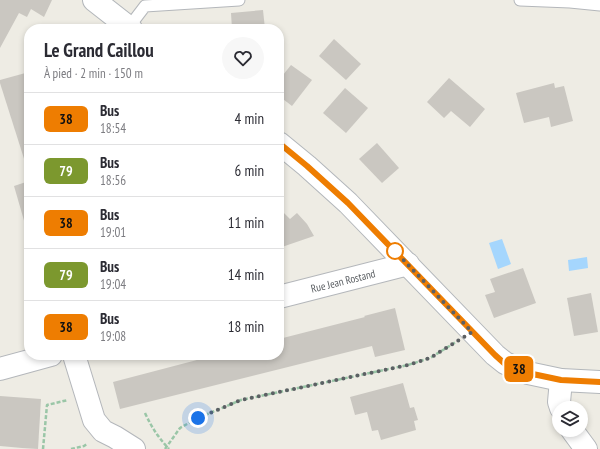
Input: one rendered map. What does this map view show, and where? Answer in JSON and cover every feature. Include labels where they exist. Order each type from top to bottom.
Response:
[{"type":"street","points":[[94,0],[125,24]]},
{"type":"street","points":[[284,147],[348,203],[472,332],[505,364],[528,373],[561,380],[600,382]]},
{"type":"street","name":"Rue Jean Rostand","points":[[284,296],[408,264]]},
{"type":"street","points":[[0,369],[33,360]]},
{"type":"street","points":[[76,360],[94,420],[104,431],[134,449]]},
{"type":"street","points":[[559,401],[561,380]]},
{"type":"street","points":[[577,437],[586,449]]},
{"type":"lane","points":[[133,24],[146,6],[239,0]]},
{"type":"lane","points":[[520,0],[600,5]]},
{"type":"path","points":[[165,447],[180,428],[198,418],[241,400],[408,365],[430,358],[472,332]]},
{"type":"path","points":[[43,449],[46,405],[86,395]]},
{"type":"path","points":[[145,413],[152,428],[165,447],[169,449]]},
{"type":"water","points":[[502,239],[511,264],[498,269],[489,243]]},
{"type":"water","points":[[587,257],[588,268],[569,271],[568,260]]},
{"type":"building","points":[[0,0],[52,0],[44,17],[31,9],[27,17],[19,13],[0,48]]},
{"type":"building","points":[[263,10],[264,24],[232,24],[231,13]]},
{"type":"building","points":[[334,39],[361,64],[346,80],[319,56]]},
{"type":"building","points":[[291,65],[312,80],[292,106],[284,100],[284,74]]},
{"type":"building","points":[[24,73],[24,159],[0,83],[0,80]]},
{"type":"building","points":[[449,78],[485,109],[470,127],[451,111],[444,118],[427,102]]},
{"type":"building","points":[[554,83],[555,88],[564,86],[573,121],[551,127],[549,117],[524,123],[516,93]]},
{"type":"building","points":[[345,88],[368,108],[346,133],[323,113]]},
{"type":"building","points":[[377,143],[399,168],[382,183],[359,159]]},
{"type":"building","points":[[24,183],[24,221],[14,186]]},
{"type":"building","points":[[284,213],[290,219],[297,213],[307,224],[314,236],[284,246]]},
{"type":"building","points":[[523,268],[536,303],[494,318],[485,295],[495,292],[490,279]]},
{"type":"building","points":[[591,293],[598,332],[574,336],[567,298]]},
{"type":"building","points":[[395,308],[405,350],[375,357],[372,346],[120,409],[113,382],[197,360],[284,360],[284,338],[365,317],[364,316]]},
{"type":"building","points":[[403,383],[410,408],[414,407],[418,420],[414,421],[416,430],[381,440],[378,430],[372,431],[367,412],[355,415],[350,397]]},
{"type":"building","points":[[0,396],[41,399],[38,449],[0,446]]},
{"type":"bus line","name":"38","points":[[284,147],[348,203],[505,364],[528,373],[561,380],[600,382]]},
{"type":"route","points":[[198,418],[241,400],[408,365],[430,358],[472,332],[395,251]]}]
